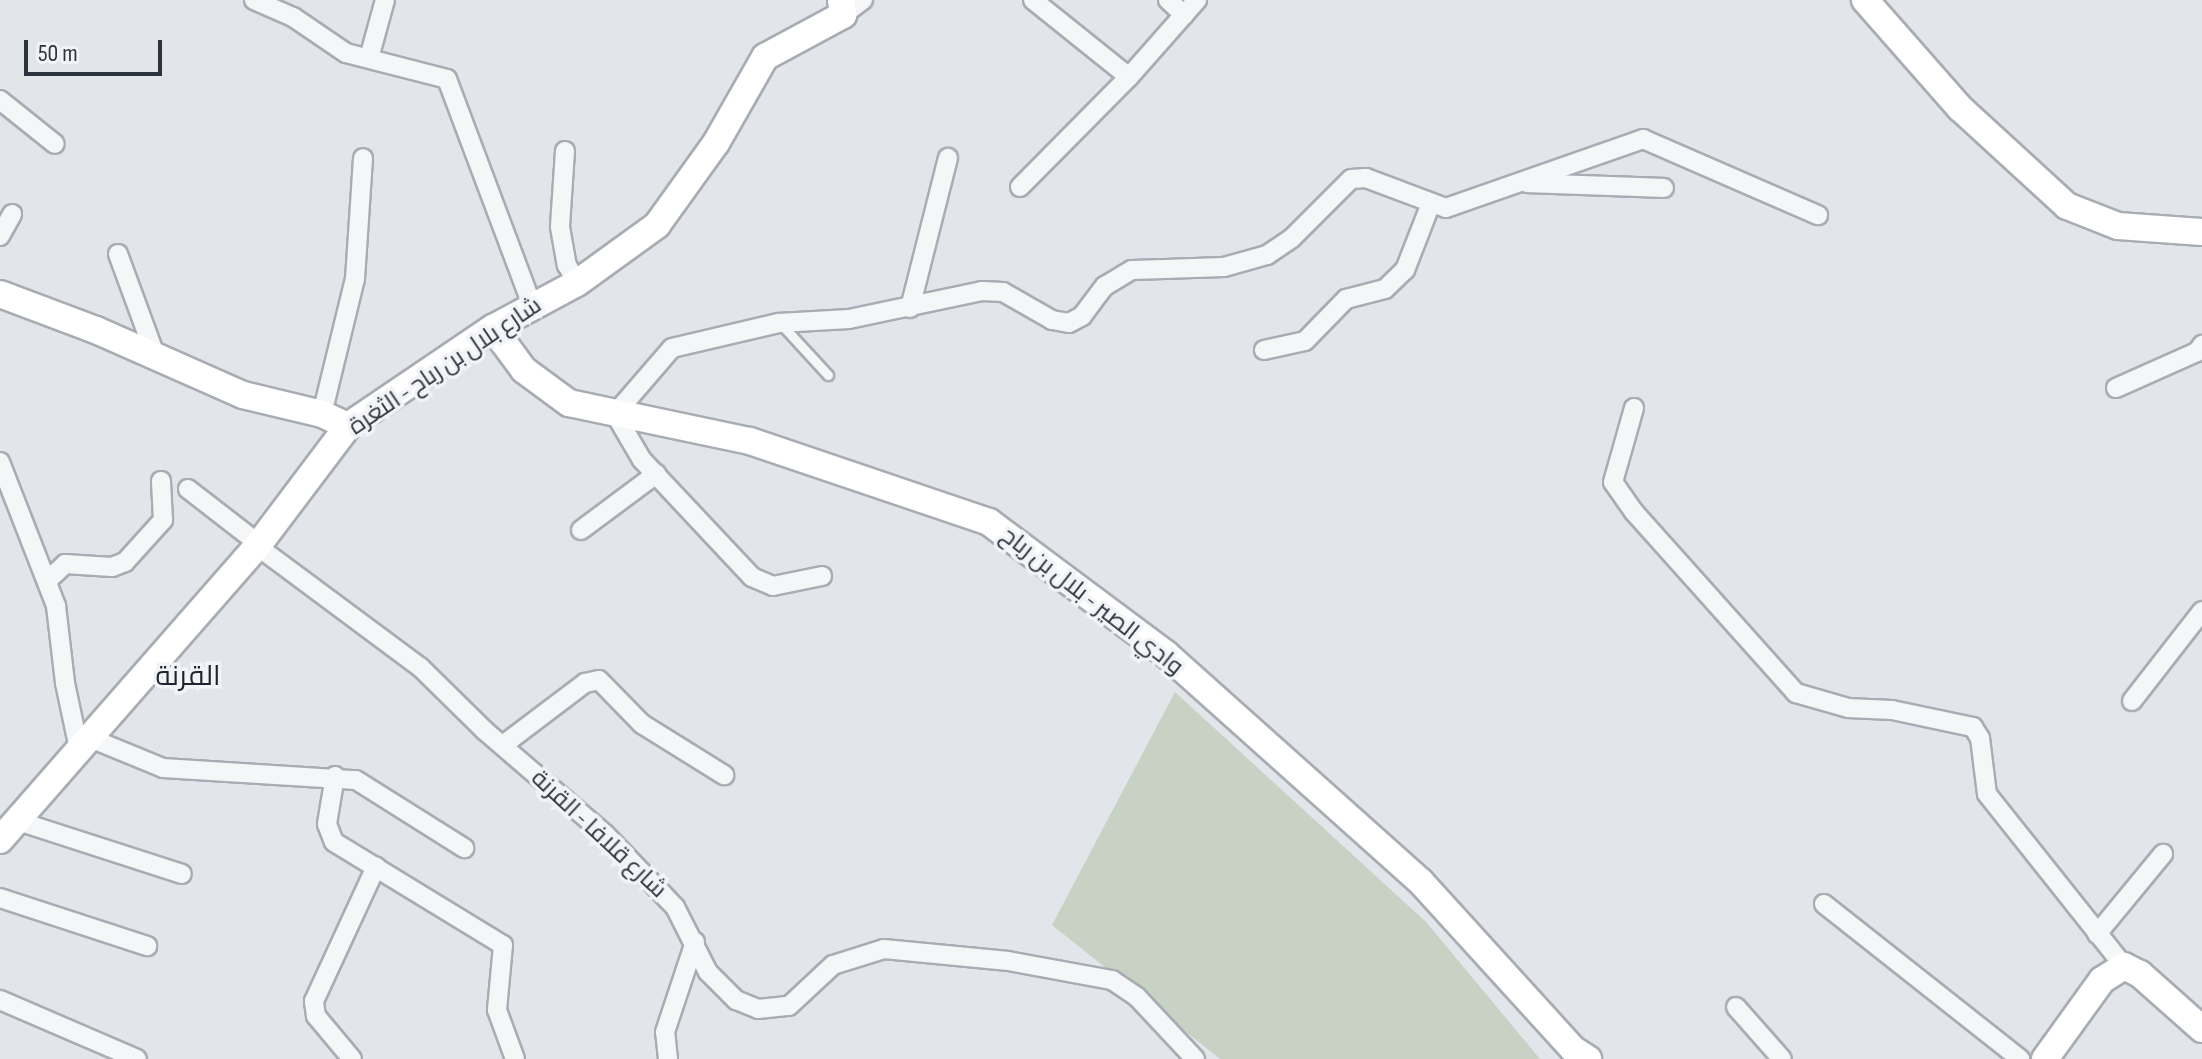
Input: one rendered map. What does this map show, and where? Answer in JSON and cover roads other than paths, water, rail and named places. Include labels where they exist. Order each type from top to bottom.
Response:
[{"type":"street","points":[[254,0],[293,17],[346,53],[437,72],[451,83],[532,305]]},
{"type":"street","points":[[369,58],[385,0]]},
{"type":"street","points":[[1034,0],[1129,77]]},
{"type":"street","points":[[1168,0],[1184,15]]},
{"type":"street","points":[[1020,187],[1129,77],[1197,0]]},
{"type":"street","points":[[1865,0],[1960,108],[2067,206],[2118,226],[2202,232]]},
{"type":"street","name":"شارع بلال بن رباح - الثغرة","points":[[0,840],[258,545],[348,426],[493,328],[577,283],[657,225],[716,143],[765,57],[849,5]]},
{"type":"street","points":[[0,100],[55,144]]},
{"type":"street","points":[[822,576],[773,586],[752,577],[656,474],[615,414],[672,348],[779,323],[849,319],[992,291],[1055,322],[1069,323],[1126,272],[1224,267],[1267,255],[1292,238],[1351,179],[1371,179],[1430,206],[1446,208],[1643,139],[1818,215]]},
{"type":"street","points":[[565,151],[560,227],[567,265],[577,283]]},
{"type":"street","points":[[322,414],[355,279],[363,158]]},
{"type":"street","points":[[910,308],[948,158]]},
{"type":"street","points":[[1516,182],[1664,188]]},
{"type":"street","points":[[1264,350],[1305,341],[1346,299],[1385,289],[1405,270],[1430,206]]},
{"type":"street","points":[[0,236],[12,214]]},
{"type":"street","points":[[118,254],[157,360]]},
{"type":"street","points":[[0,294],[96,330],[157,360],[243,395],[322,414],[348,426]]},
{"type":"street","name":"وادي الصير - بلال بن رباح","points":[[493,328],[546,390],[569,403],[750,441],[989,522],[1166,654],[1420,881],[1574,1050],[1588,1059]]},
{"type":"street","points":[[2116,388],[2197,352],[2202,345]]},
{"type":"street","points":[[1634,408],[1613,482],[1634,512],[1796,693],[1848,708],[1892,710],[1973,727],[1980,738],[1987,794],[2124,966],[2140,974],[2202,1029]]},
{"type":"street","points":[[0,462],[56,606],[65,683],[84,743],[163,768],[335,776],[356,780],[464,848]]},
{"type":"street","points":[[581,530],[656,474]]},
{"type":"street","points":[[47,581],[65,564],[112,567],[125,562],[163,520],[161,481]]},
{"type":"street","name":"شارع قلافا - القرنة","points":[[188,489],[420,667],[645,874],[675,907],[722,990],[747,1006],[770,1010],[797,1002],[845,959],[884,949],[1084,972],[1112,980],[1137,997],[1195,1059]]},
{"type":"street","points":[[2132,701],[2202,611]]},
{"type":"street","points":[[503,745],[585,683],[599,680],[642,724],[724,775]]},
{"type":"street","points":[[335,776],[330,836],[503,945],[497,1010],[515,1059]]},
{"type":"street","points":[[18,821],[182,874]]},
{"type":"street","points":[[2097,934],[2163,854]]},
{"type":"street","points":[[352,1059],[316,1016],[314,1001],[376,867]]},
{"type":"street","points":[[0,898],[147,946]]},
{"type":"street","points":[[1824,904],[2020,1059]]},
{"type":"street","points":[[668,1059],[665,1032],[695,942]]},
{"type":"street","points":[[2045,1059],[2102,980],[2124,966]]},
{"type":"street","points":[[0,1000],[132,1058]]},
{"type":"street","points":[[1736,1007],[1782,1059]]},
{"type":"lane","points":[[779,323],[828,375]]},
{"type":"district","name":"القرنة","points":[[188,677]]}]
